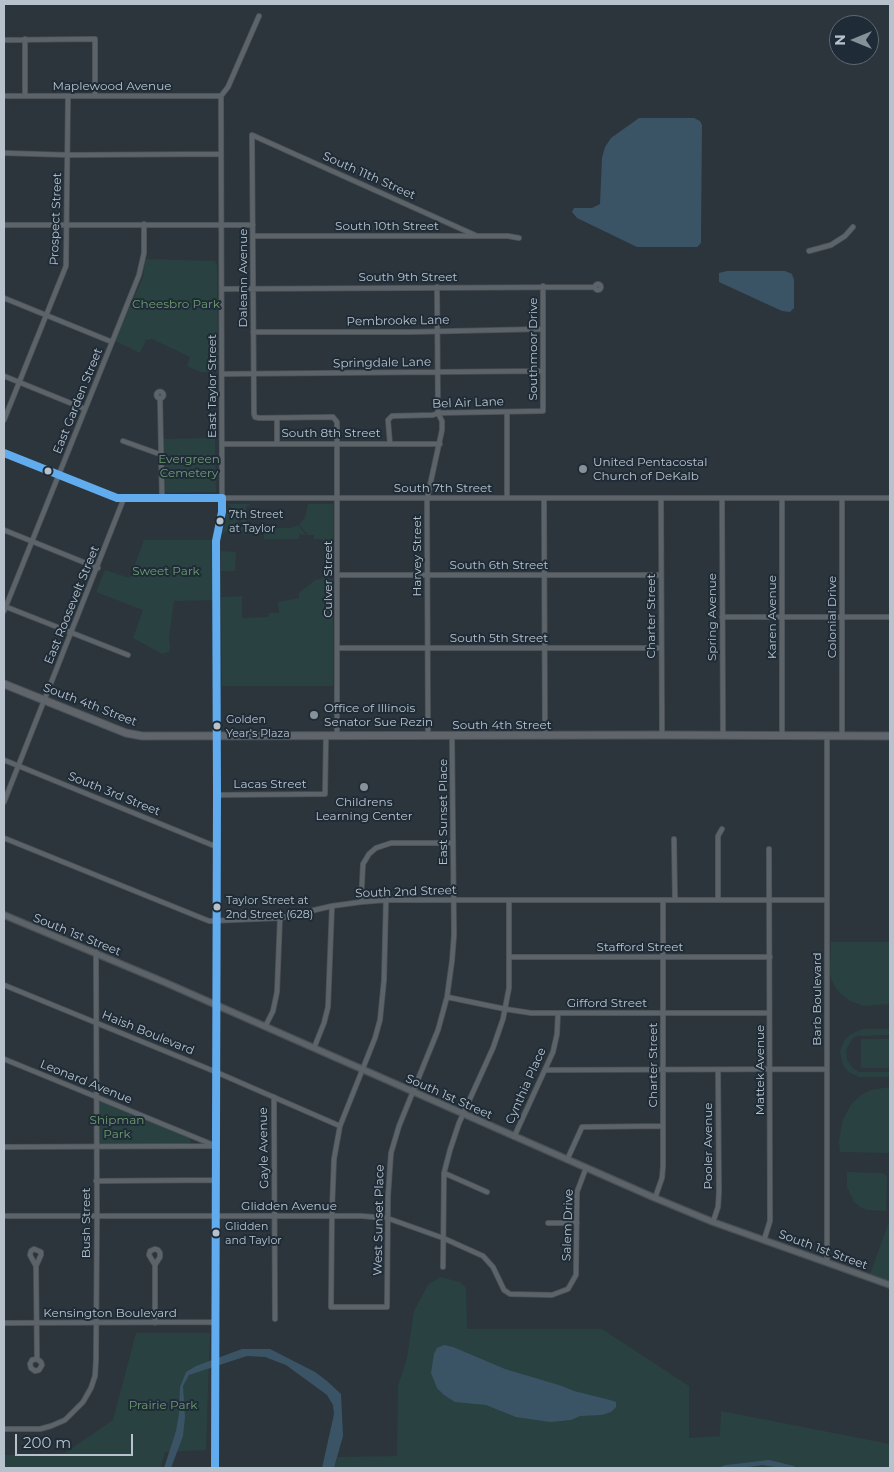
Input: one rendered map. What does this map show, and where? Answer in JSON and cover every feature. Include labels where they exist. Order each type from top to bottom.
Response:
[{"type":"main road","name":"South 4th Street","points":[[4,684],[131,735],[890,736]]},
{"type":"street","name":"East Taylor Street","points":[[215,1468],[216,541],[222,512],[221,96],[228,87],[259,16]]},
{"type":"street","points":[[25,39],[25,96]]},
{"type":"street","points":[[4,40],[95,39],[95,95]]},
{"type":"street","name":"Maplewood Avenue","points":[[4,96],[221,96]]},
{"type":"street","name":"Prospect Street","points":[[4,420],[66,266],[68,96]]},
{"type":"street","name":"Daleann Avenue","points":[[252,135],[254,414],[255,417],[259,418],[277,418]]},
{"type":"street","name":"South 11th Street","points":[[252,135],[477,236]]},
{"type":"street","points":[[4,153],[68,155],[220,154]]},
{"type":"street","name":"East Garden Street","points":[[4,608],[143,264],[144,224]]},
{"type":"street","points":[[4,225],[254,225]]},
{"type":"street","points":[[810,251],[831,245],[845,236],[853,227]]},
{"type":"street","name":"South 10th Street","points":[[254,236],[477,236],[519,238]]},
{"type":"street","name":"Southmoor Drive","points":[[543,286],[543,411]]},
{"type":"street","name":"Harvey Street","points":[[428,736],[427,499],[440,444],[442,425],[438,413],[437,287]]},
{"type":"street","name":"South 9th Street","points":[[222,289],[594,287]]},
{"type":"street","points":[[4,298],[112,342]]},
{"type":"street","name":"Pembrooke Lane","points":[[253,332],[410,332],[543,329]]},
{"type":"street","name":"Springdale Lane","points":[[222,374],[543,370]]},
{"type":"street","points":[[4,376],[85,409]]},
{"type":"street","points":[[160,398],[162,498]]},
{"type":"street","name":"Bel Air Lane","points":[[390,444],[388,418],[394,415],[543,411]]},
{"type":"street","points":[[507,412],[508,498]]},
{"type":"street","points":[[277,418],[277,443]]},
{"type":"street","name":"Culver Street","points":[[277,418],[333,418],[337,422],[337,736]]},
{"type":"street","points":[[123,441],[162,455]]},
{"type":"street","name":"South 8th Street","points":[[222,444],[440,444]]},
{"type":"street","name":"South 7th Street","points":[[4,453],[111,496],[124,498],[890,498]]},
{"type":"street","name":"East Roosevelt Street","points":[[4,802],[98,568],[124,498]]},
{"type":"street","points":[[544,498],[545,736]]},
{"type":"street","name":"Charter Street","points":[[661,498],[662,735]]},
{"type":"street","name":"Spring Avenue","points":[[722,498],[722,736]]},
{"type":"street","name":"Karen Avenue","points":[[782,498],[782,736]]},
{"type":"street","name":"Colonial Drive","points":[[842,498],[842,736]]},
{"type":"street","points":[[4,530],[98,568]]},
{"type":"street","name":"South 6th Street","points":[[338,575],[661,575]]},
{"type":"street","points":[[4,608],[72,632],[128,655]]},
{"type":"street","points":[[722,616],[890,617]]},
{"type":"street","name":"South 5th Street","points":[[338,648],[661,648]]},
{"type":"street","name":"Lacas Street","points":[[217,795],[325,794],[326,736]]},
{"type":"street","name":"East Sunset Place","points":[[413,1092],[435,1038],[447,997],[453,954],[452,736]]},
{"type":"street","name":"Barb Boulevard","points":[[827,736],[827,1263]]},
{"type":"street","name":"South 3rd Street","points":[[4,760],[217,847]]},
{"type":"street","points":[[718,900],[718,836],[722,829]]},
{"type":"street","name":"South 2nd Street","points":[[4,838],[209,921],[280,918],[332,906],[386,900],[827,900]]},
{"type":"street","points":[[674,840],[675,900]]},
{"type":"street","points":[[361,902],[363,864],[368,854],[376,848],[391,843],[453,842]]},
{"type":"street","name":"Mattek Avenue","points":[[764,1240],[770,1221],[770,849]]},
{"type":"street","points":[[332,1216],[332,1172],[340,1126],[377,1032],[382,1007],[386,900]]},
{"type":"street","points":[[443,1267],[444,1173],[450,1150],[493,1048],[505,1010],[509,988],[509,900]]},
{"type":"street","name":"Charter Street","points":[[655,1198],[662,1181],[663,1172],[663,900]]},
{"type":"street","points":[[314,1048],[324,1023],[329,1001],[332,906]]},
{"type":"street","name":"South 1st Street","points":[[4,915],[96,952],[655,1198],[713,1222],[890,1285]]},
{"type":"street","points":[[265,1027],[273,1011],[277,992],[280,918]]},
{"type":"street","name":"Bush Street","points":[[4,1429],[37,1429],[65,1420],[81,1406],[91,1388],[96,1367],[96,952]]},
{"type":"street","name":"Stafford Street","points":[[510,957],[770,957]]},
{"type":"street","name":"Haish Boulevard","points":[[4,985],[216,1072],[340,1126]]},
{"type":"street","name":"Gifford Street","points":[[447,997],[505,1010],[530,1013],[769,1013]]},
{"type":"street","name":"Cynthia Place","points":[[514,1137],[545,1070],[556,1039],[558,1013]]},
{"type":"street","name":"Leonard Avenue","points":[[4,1060],[216,1146]]},
{"type":"street","points":[[545,1070],[827,1069]]},
{"type":"street","name":"Pooler Avenue","points":[[713,1222],[718,1203],[718,1070]]},
{"type":"street","name":"West Sunset Place","points":[[332,1216],[331,1307],[387,1307],[388,1176],[391,1153],[399,1126],[413,1092]]},
{"type":"street","name":"Gayle Avenue","points":[[274,1097],[275,1319]]},
{"type":"street","points":[[567,1160],[582,1127],[663,1126]]},
{"type":"street","points":[[4,1147],[216,1146]]},
{"type":"street","name":"Salem Drive","points":[[546,1296],[565,1291],[575,1278],[577,1268],[578,1189],[586,1168]]},
{"type":"street","points":[[444,1173],[487,1192]]},
{"type":"street","points":[[96,1182],[215,1180]]},
{"type":"street","name":"Glidden Avenue","points":[[4,1216],[215,1215],[387,1218],[478,1253],[487,1259],[505,1291],[516,1295],[546,1296]]},
{"type":"street","points":[[548,1223],[577,1223]]},
{"type":"street","points":[[155,1264],[155,1323]]},
{"type":"street","points":[[36,1266],[37,1359]]},
{"type":"street","name":"Kensington Boulevard","points":[[4,1323],[216,1322]]},
{"type":"green space","name":"Cheesbro Park","points":[[145,259],[215,261],[217,266],[218,372],[200,372],[187,366],[190,357],[152,339],[146,340],[140,353],[115,341],[143,277]]},
{"type":"green space","name":"Evergreen Cemetery","points":[[215,438],[216,492],[164,493],[163,439]]},
{"type":"green space","points":[[228,504],[250,504],[246,506],[246,524],[250,528],[249,532]]},
{"type":"green space","points":[[308,504],[333,504],[333,573],[325,571],[326,546],[323,545],[323,539],[314,539],[314,535],[308,535],[299,525],[305,517]]},
{"type":"green space","points":[[227,506],[246,532],[246,535],[243,535],[243,531],[226,531],[222,535]]},
{"type":"green space","points":[[298,525],[306,535],[299,533],[299,539],[264,539],[264,533],[256,533],[260,528],[291,528]]},
{"type":"green space","name":"Sweet Park","points":[[144,540],[219,540],[218,600],[174,601],[169,638],[170,648],[169,652],[162,654],[133,638],[143,610],[96,592],[105,570],[130,578]]},
{"type":"green space","points":[[221,551],[236,552],[235,571],[221,571]]},
{"type":"green space","points":[[333,579],[333,686],[222,686],[221,597],[242,596],[242,618],[268,617],[269,613],[279,613],[278,602],[299,598],[299,593],[315,580]]},
{"type":"green space","points":[[831,942],[890,943],[890,1004],[864,1006],[850,1001],[839,992],[830,975]]},
{"type":"green space","points":[[863,1029],[890,1029],[890,1035],[857,1036],[852,1039],[846,1050],[847,1060],[854,1069],[860,1072],[890,1072],[890,1077],[859,1077],[850,1073],[845,1068],[840,1051],[844,1041],[851,1034]]},
{"type":"green space","points":[[861,1039],[890,1039],[890,1068],[861,1068]]},
{"type":"green space","points":[[890,1087],[890,1153],[840,1152],[839,1141],[843,1119],[852,1103],[861,1095],[871,1090]]},
{"type":"green space","name":"Shipman Park","points":[[98,1101],[188,1136],[191,1141],[189,1144],[99,1144]]},
{"type":"green space","points":[[847,1172],[883,1173],[887,1177],[886,1211],[868,1210],[854,1202],[847,1187]]},
{"type":"green space","points":[[890,1219],[890,1282],[870,1274]]},
{"type":"green space","points":[[440,1277],[460,1282],[466,1288],[467,1329],[602,1329],[689,1386],[689,1438],[720,1436],[721,1411],[890,1444],[890,1468],[334,1468],[338,1457],[397,1456],[398,1386],[407,1358],[414,1311],[428,1285]]},
{"type":"green space","name":"Prairie Park","points":[[136,1333],[210,1333],[206,1450],[165,1452],[161,1468],[4,1468],[4,1455],[65,1453],[113,1420]]},
{"type":"water","points":[[639,118],[694,118],[700,121],[702,125],[701,243],[697,247],[637,247],[577,218],[572,212],[574,208],[592,208],[600,204],[602,158],[605,147],[611,138]]},
{"type":"water","points":[[727,271],[785,271],[792,274],[794,280],[794,308],[790,312],[782,311],[719,282],[719,273]]},
{"type":"water","points":[[444,1345],[505,1369],[616,1402],[616,1407],[611,1412],[602,1415],[580,1416],[571,1420],[550,1422],[516,1417],[486,1405],[455,1402],[437,1388],[431,1373],[434,1354],[437,1348]]},
{"type":"water","points":[[242,1349],[270,1349],[315,1372],[341,1394],[343,1436],[334,1468],[322,1468],[334,1414],[333,1405],[327,1395],[286,1365],[265,1357],[247,1356],[189,1375],[183,1386],[185,1417],[183,1436],[171,1468],[164,1468],[176,1431],[180,1387],[186,1372],[196,1366]]},
{"type":"water","points":[[769,1460],[796,1468],[762,1465],[742,1468],[717,1468],[726,1465]]},
{"type":"transit line","points":[[4,453],[117,498],[222,498],[222,512],[216,541],[215,1468]]},
{"type":"place","name":"United Pentacostal Church of DeKalb","points":[[583,469]]},
{"type":"place","name":"7th Street at Taylor","points":[[220,521]]},
{"type":"place","name":"Office of Illinois Senator Sue Rezin","points":[[314,715]]},
{"type":"place","name":"Golden Year's Plaza","points":[[217,726]]},
{"type":"place","name":"Childrens Learning Center","points":[[364,787]]},
{"type":"place","name":"Taylor Street at 2nd Street (628)","points":[[217,907]]},
{"type":"place","name":"Glidden and Taylor","points":[[216,1233]]}]
